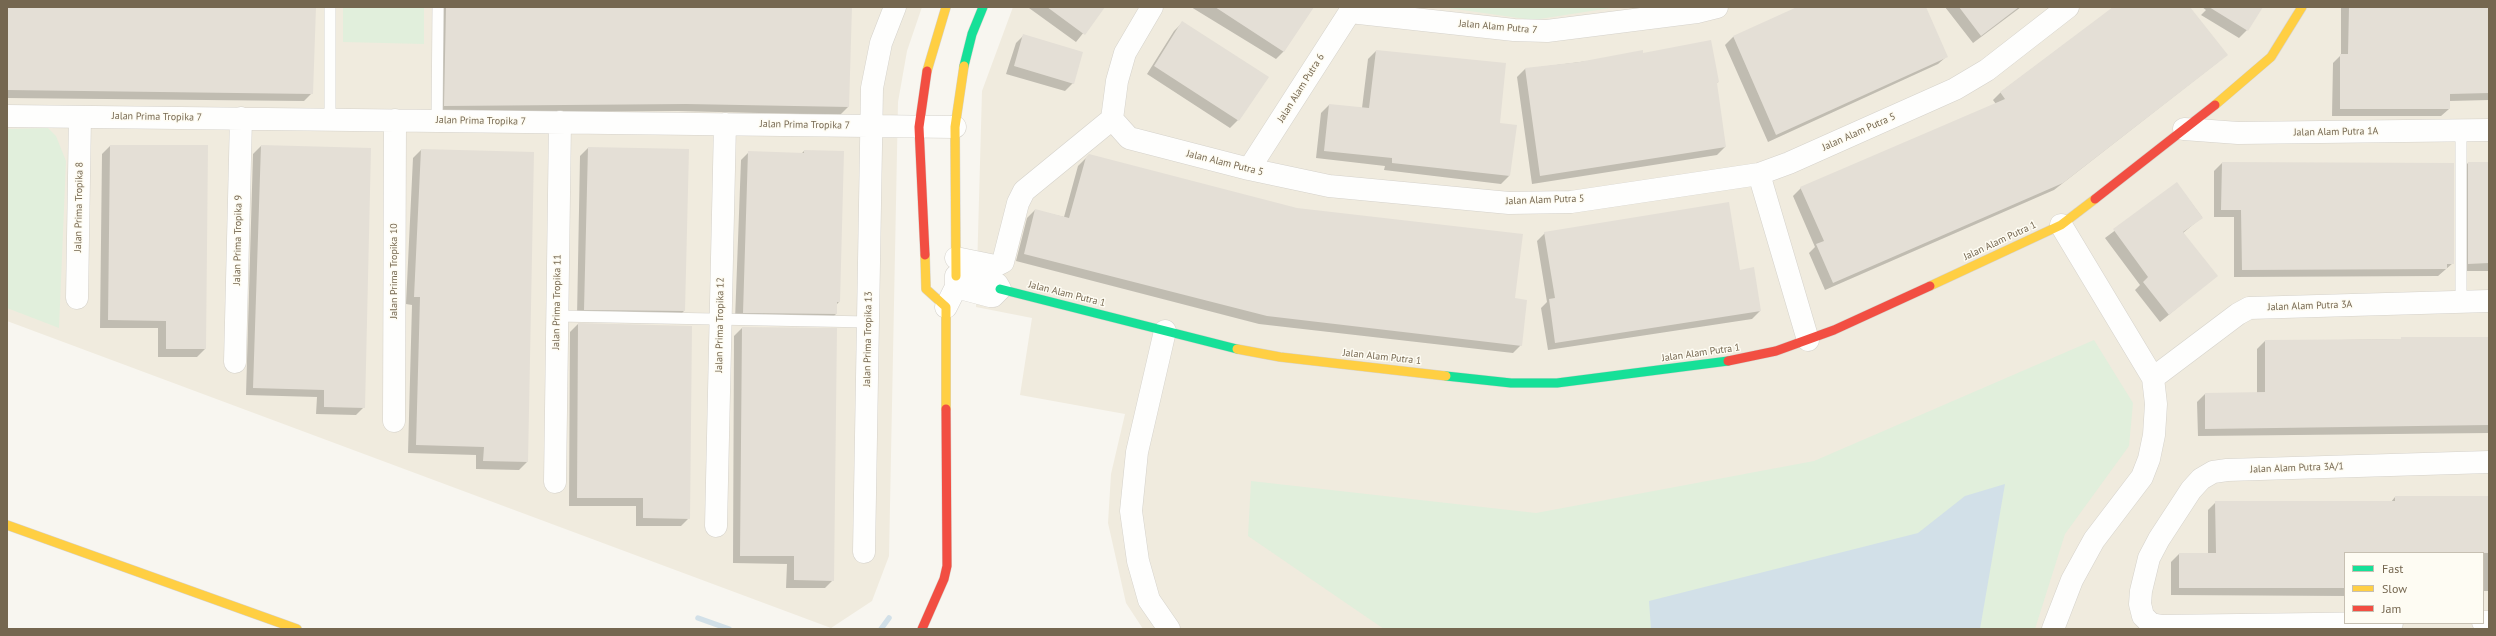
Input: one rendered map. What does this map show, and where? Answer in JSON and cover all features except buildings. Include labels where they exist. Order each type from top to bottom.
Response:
[{"type":"main road","points":[[922,629],[944,579],[947,566],[946,307],[926,288],[919,127],[927,70],[946,7]]},
{"type":"main road","points":[[956,274],[955,128],[962,75],[972,34],[983,7]]},
{"type":"main road","name":"Jalan Alam Putra 1","points":[[1000,290],[1165,331],[1280,357],[1511,383],[1557,383],[1726,361],[1776,351],[1834,330],[2061,225],[2250,77],[2271,57],[2302,7]]},
{"type":"main road","points":[[7,524],[296,629]]},
{"type":"street","name":"Jalan Prima Tropika 13","points":[[864,552],[869,322],[870,126],[872,88],[881,43],[895,7]]},
{"type":"street","points":[[956,274],[995,266],[1003,262],[1018,203],[1024,191],[1112,119],[1117,81],[1125,53],[1152,7]]},
{"type":"street","name":"Jalan Alam Putra 7","points":[[1351,9],[1514,30],[1547,31],[1697,12],[1717,7]]},
{"type":"street","name":"Jalan Alam Putra 5","points":[[1112,119],[1129,138],[1249,169],[1329,186],[1509,203],[1570,202],[1759,174],[1789,163],[1955,89],[1987,70],[2068,7]]},
{"type":"street","name":"Jalan Alam Putra 6","points":[[1249,169],[1351,9]]},
{"type":"street","name":"Jalan Prima Tropika 7","points":[[7,116],[955,128]]},
{"type":"street","name":"Jalan Prima Tropika 8","points":[[77,298],[80,116]]},
{"type":"street","name":"Jalan Prima Tropika 9","points":[[236,362],[241,118]]},
{"type":"street","name":"Jalan Prima Tropika 10","points":[[394,421],[395,120]]},
{"type":"street","name":"Jalan Prima Tropika 11","points":[[555,482],[560,122]]},
{"type":"street","name":"Jalan Prima Tropika 12","points":[[716,526],[725,124]]},
{"type":"street","name":"Jalan Alam Putra 1A","points":[[2184,129],[2238,133],[2489,130]]},
{"type":"street","points":[[1759,174],[1808,340]]},
{"type":"street","points":[[2053,629],[2072,580],[2094,540],[2142,477],[2149,459],[2154,435],[2156,404],[2153,378],[2061,225]]},
{"type":"street","points":[[956,274],[997,284],[1000,290]]},
{"type":"street","points":[[946,307],[956,274]]},
{"type":"street","name":"Jalan Alam Putra 3A","points":[[2153,378],[2238,314],[2249,308],[2489,301]]},
{"type":"street","points":[[1165,331],[1137,452],[1131,511],[1138,561],[1149,600],[1169,629]]},
{"type":"street","name":"Jalan Alam Putra 3A/1","points":[[2344,624],[2162,626],[2151,624],[2143,616],[2140,604],[2149,558],[2191,490],[2201,479],[2213,472],[2235,470],[2489,462]]},
{"type":"lane","points":[[330,7],[330,120]]},
{"type":"lane","points":[[437,121],[438,7]]},
{"type":"lane","points":[[2461,302],[2462,130]]},
{"type":"lane","points":[[557,316],[869,322]]},
{"type":"shaded area","points":[[7,7],[922,7],[907,51],[898,102],[889,556],[872,601],[831,628],[7,321]]},
{"type":"shaded area","points":[[1013,7],[2489,7],[2489,629],[1143,629],[1126,603],[1108,523],[1111,474],[1125,414],[1020,395],[1032,318],[976,307],[982,91]]},
{"type":"shaded area","points":[[2005,484],[1980,629],[1651,629],[1649,601],[1918,533],[1965,496]]},
{"type":"green space","points":[[343,7],[424,7],[424,44],[343,42]]},
{"type":"green space","points":[[1441,7],[1617,7],[1533,20]]},
{"type":"green space","points":[[48,128],[56,136],[66,161],[59,328],[7,308],[7,129]]},
{"type":"green space","points":[[2094,340],[2133,403],[2129,446],[2065,534],[2035,629],[1384,629],[1248,536],[1251,481],[1536,513],[1814,461]]},
{"type":"waterway","points":[[698,618],[729,629]]},
{"type":"waterway","points":[[881,629],[889,618]]},
{"type":"traffic: fast","points":[[964,66],[972,34],[983,7]]},
{"type":"traffic: fast","points":[[1000,289],[1237,349]]},
{"type":"traffic: fast","points":[[1446,376],[1511,383],[1557,383],[1728,361]]},
{"type":"traffic: slow","points":[[927,71],[946,7]]},
{"type":"traffic: slow","points":[[2215,105],[2271,57],[2302,7]]},
{"type":"traffic: slow","points":[[956,276],[955,127],[964,66]]},
{"type":"traffic: slow","points":[[1930,286],[2061,225],[2095,199]]},
{"type":"traffic: slow","points":[[925,255],[926,289],[946,307],[946,409]]},
{"type":"traffic: slow","points":[[1237,349],[1280,357],[1446,376]]},
{"type":"traffic: slow","points":[[7,525],[297,629]]},
{"type":"traffic: jam","points":[[925,255],[919,127],[927,71]]},
{"type":"traffic: jam","points":[[2095,199],[2215,105]]},
{"type":"traffic: jam","points":[[1728,361],[1776,351],[1834,330],[1930,286]]},
{"type":"traffic: jam","points":[[922,629],[944,579],[947,566],[946,409]]}]
